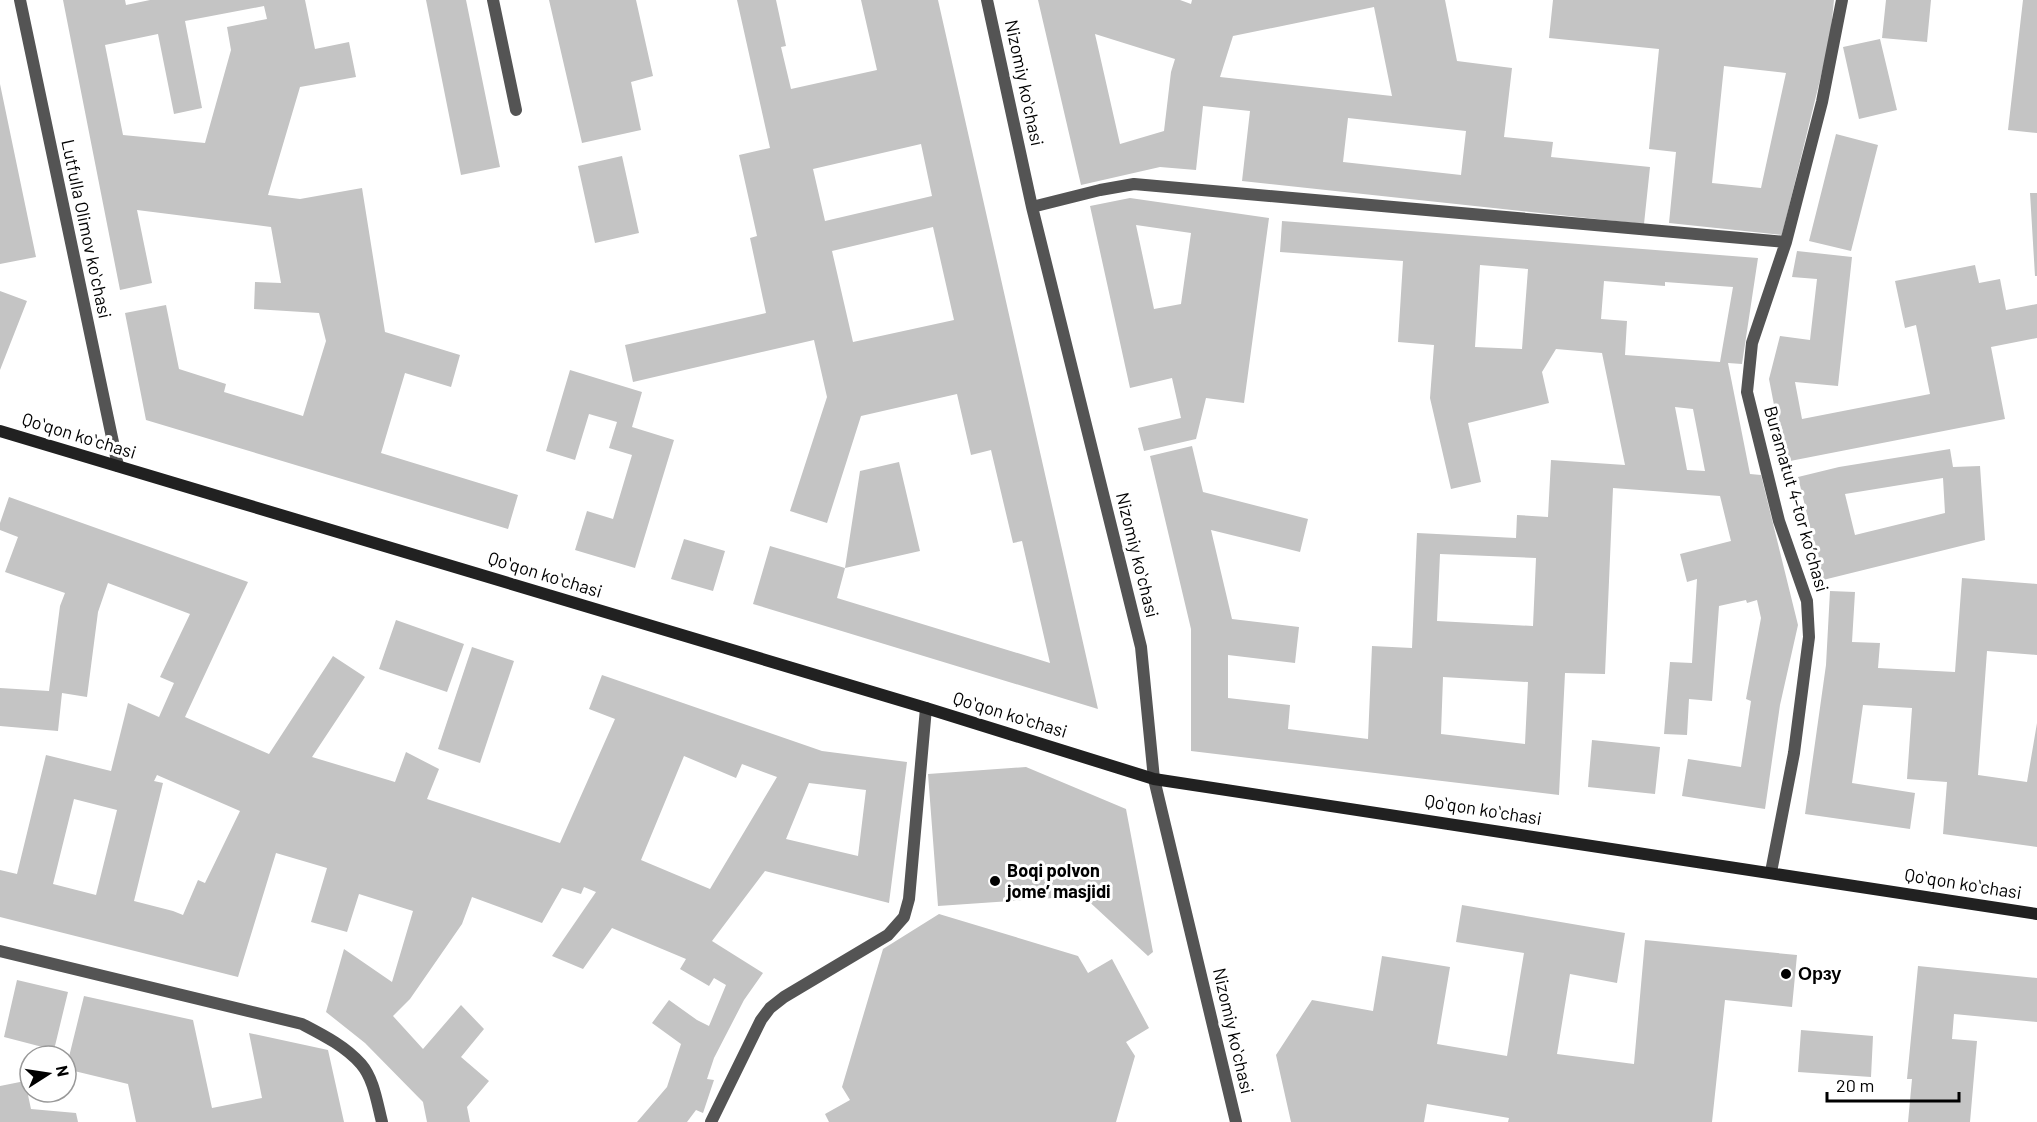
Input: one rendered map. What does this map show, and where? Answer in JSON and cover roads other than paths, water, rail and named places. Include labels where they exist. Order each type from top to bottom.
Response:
[{"type":"main road","name":"Qoʻqon koʻchasi","points":[[0,431],[926,708],[1154,779],[2037,914]]},
{"type":"street","name":"Lutfulla Olimov koʻchasi","points":[[20,0],[118,466]]},
{"type":"street","points":[[493,0],[516,110]]},
{"type":"street","name":"Nizomiy koʻchasi","points":[[987,0],[1032,207],[1142,647],[1154,779],[1236,1122]]},
{"type":"street","name":"Buramatut 4-tor koʼchasi","points":[[1771,872],[1794,753],[1809,637],[1807,601],[1779,521],[1747,392],[1752,343],[1786,242],[1822,102],[1842,0]]},
{"type":"street","points":[[1032,207],[1134,184],[1786,242]]},
{"type":"street","points":[[711,1122],[761,1020],[770,1008],[784,997],[888,935],[904,917],[909,899],[926,708]]},
{"type":"street","points":[[0,951],[302,1024],[334,1041],[362,1065],[373,1086],[382,1122]]},
{"type":"place","name":"Boqi polvon jome’ masjidi","points":[[995,881]]},
{"type":"place","name":"Орзу","points":[[1786,974]]}]
